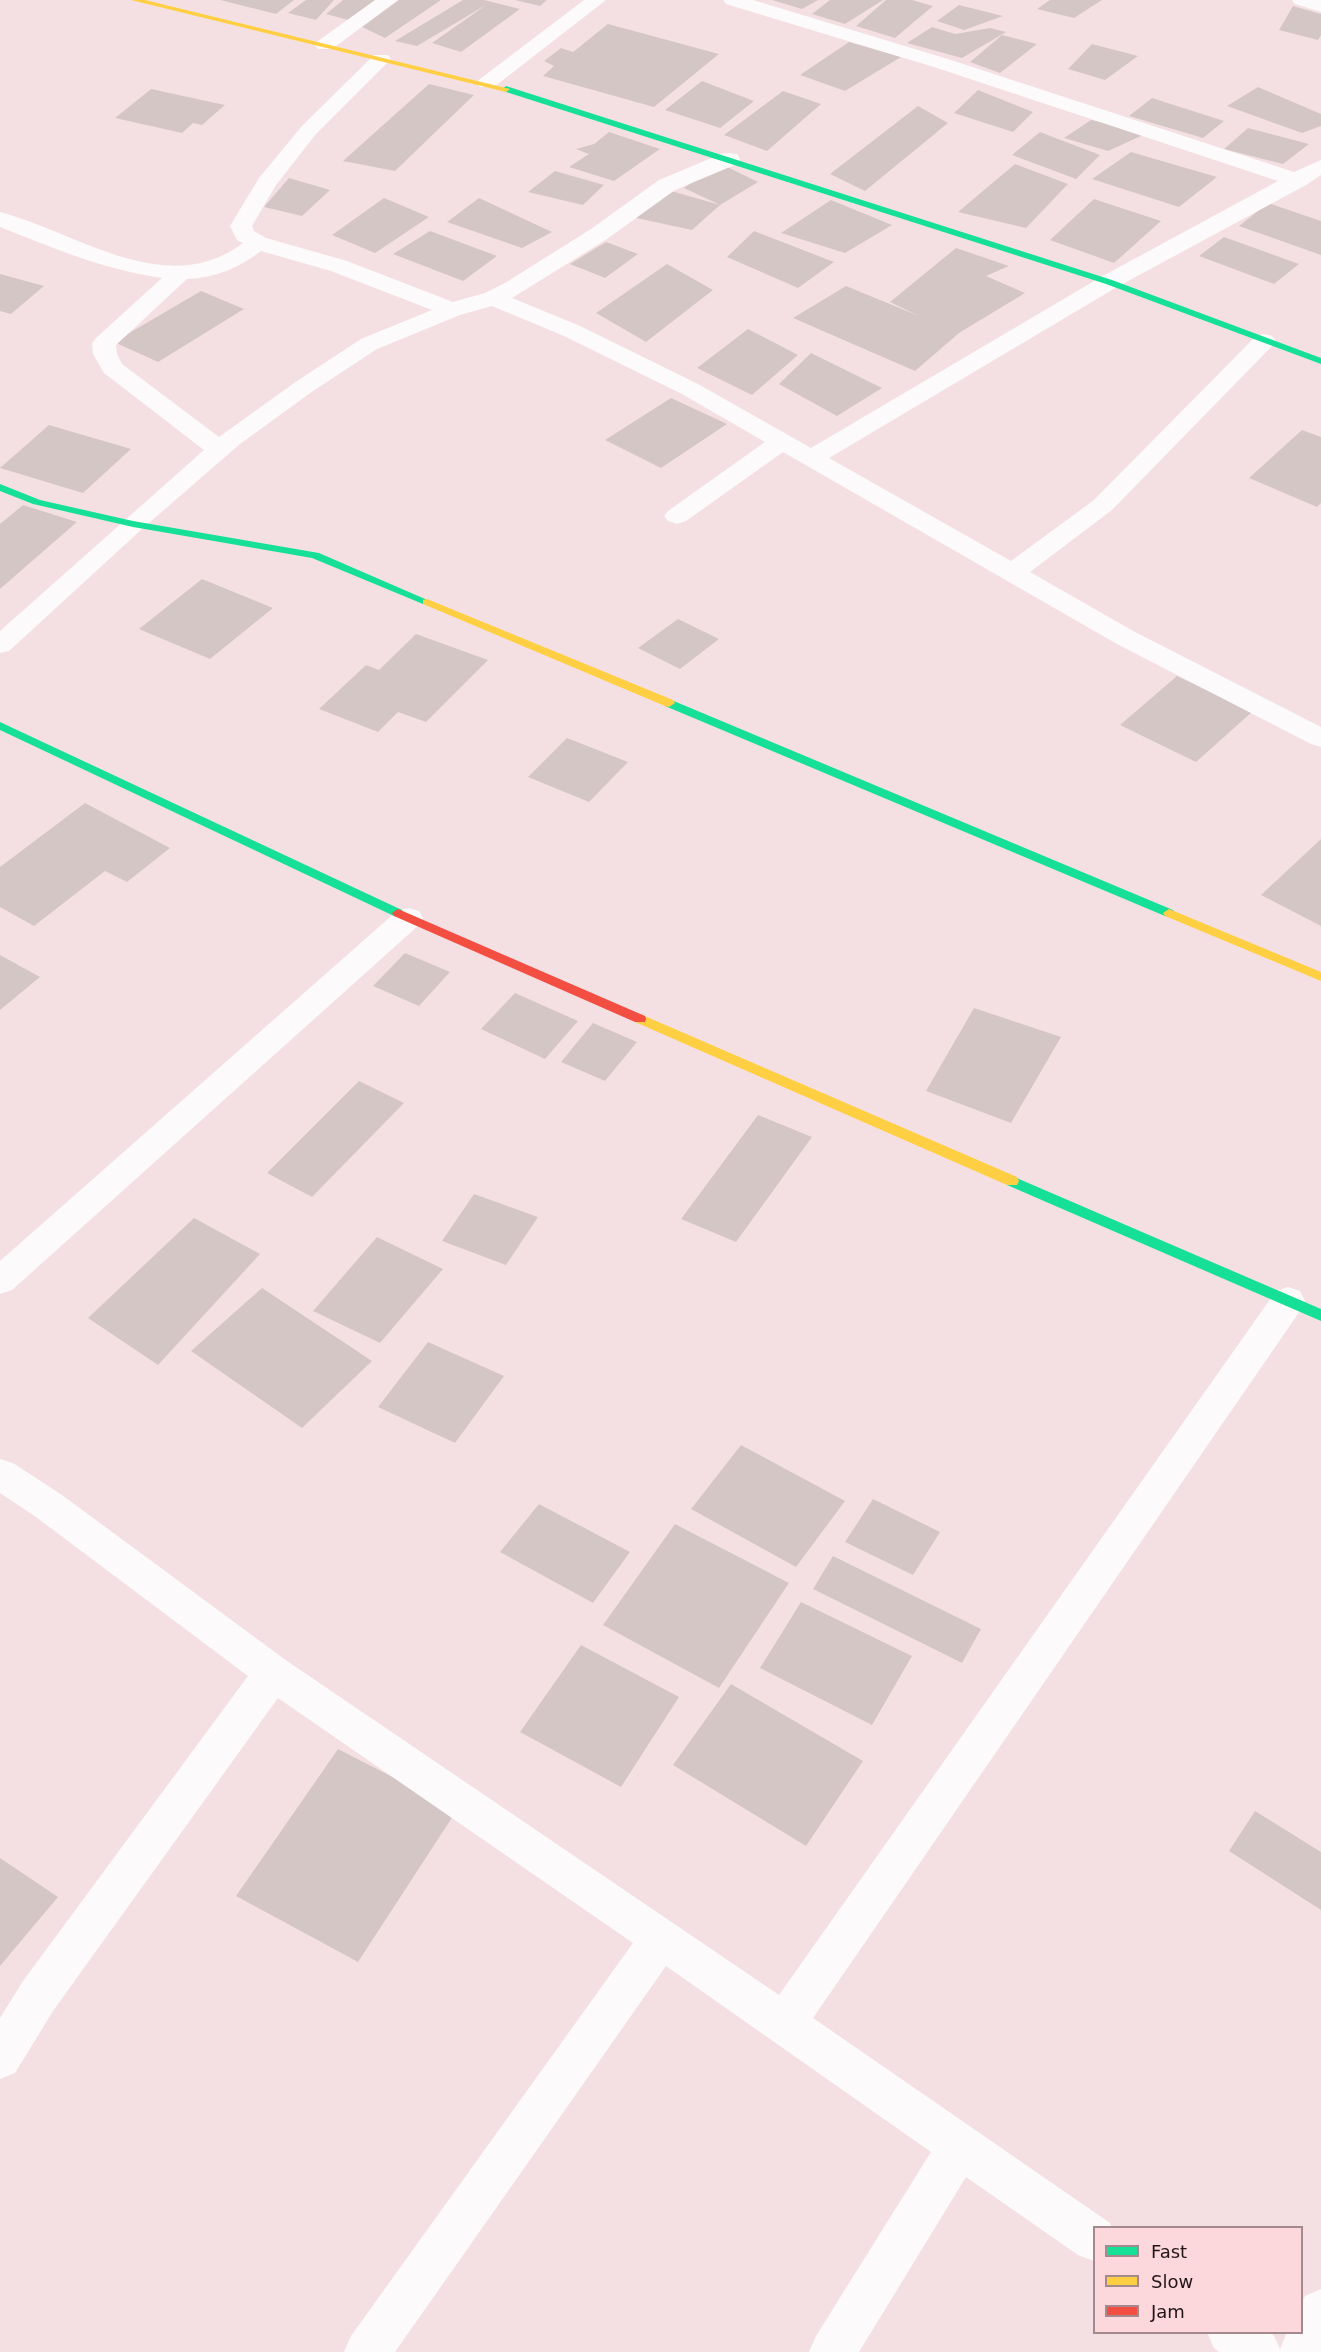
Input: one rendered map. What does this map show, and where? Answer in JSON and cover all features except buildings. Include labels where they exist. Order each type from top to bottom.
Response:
[{"type":"street","points":[[325,45],[388,0]]},
{"type":"street","points":[[487,83],[596,0]]},
{"type":"street","points":[[733,0],[944,64],[1298,180]]},
{"type":"street","points":[[1302,0],[1321,6]]},
{"type":"street","points":[[149,2],[487,83],[1109,282],[1321,361]]},
{"type":"street","points":[[381,59],[309,130],[267,183],[241,226],[245,236],[258,243],[339,266],[452,310]]},
{"type":"street","points":[[0,645],[219,449],[369,344],[452,310],[493,298],[568,254],[667,185],[729,159]]},
{"type":"street","points":[[810,459],[1109,282],[1321,166]]},
{"type":"street","points":[[0,219],[103,259],[179,274],[224,265],[258,243]]},
{"type":"street","points":[[179,274],[114,331],[104,343],[105,354],[112,368],[219,449]]},
{"type":"street","points":[[493,298],[572,332],[690,389],[1126,638],[1321,738]]},
{"type":"street","points":[[1012,573],[1103,505],[1264,341]]},
{"type":"street","points":[[677,516],[781,442]]},
{"type":"street","points":[[0,487],[37,502],[133,524],[315,555],[1321,977]]},
{"type":"street","points":[[0,726],[408,918],[1304,1308],[784,2024]]},
{"type":"street","points":[[0,1281],[408,918]]},
{"type":"street","points":[[0,1474],[49,1506],[273,1672],[1093,2238]]},
{"type":"street","points":[[0,2058],[38,1996],[273,1672]]},
{"type":"street","points":[[367,2352],[661,1938]]},
{"type":"street","points":[[832,2352],[960,2146]]},
{"type":"street","points":[[1302,2352],[1321,2312]]},
{"type":"street","points":[[1233,2334],[1258,2352]]},
{"type":"traffic: fast","points":[[506,89],[1109,282],[1321,361]]},
{"type":"traffic: fast","points":[[0,487],[37,502],[133,524],[315,555],[427,602]]},
{"type":"traffic: fast","points":[[669,703],[1169,913]]},
{"type":"traffic: fast","points":[[0,726],[398,913]]},
{"type":"traffic: fast","points":[[1012,1181],[1321,1315]]},
{"type":"traffic: slow","points":[[135,0],[506,89]]},
{"type":"traffic: slow","points":[[427,602],[669,703]]},
{"type":"traffic: slow","points":[[1169,913],[1321,977]]},
{"type":"traffic: slow","points":[[640,1019],[1012,1181]]},
{"type":"traffic: jam","points":[[398,913],[640,1019]]}]
